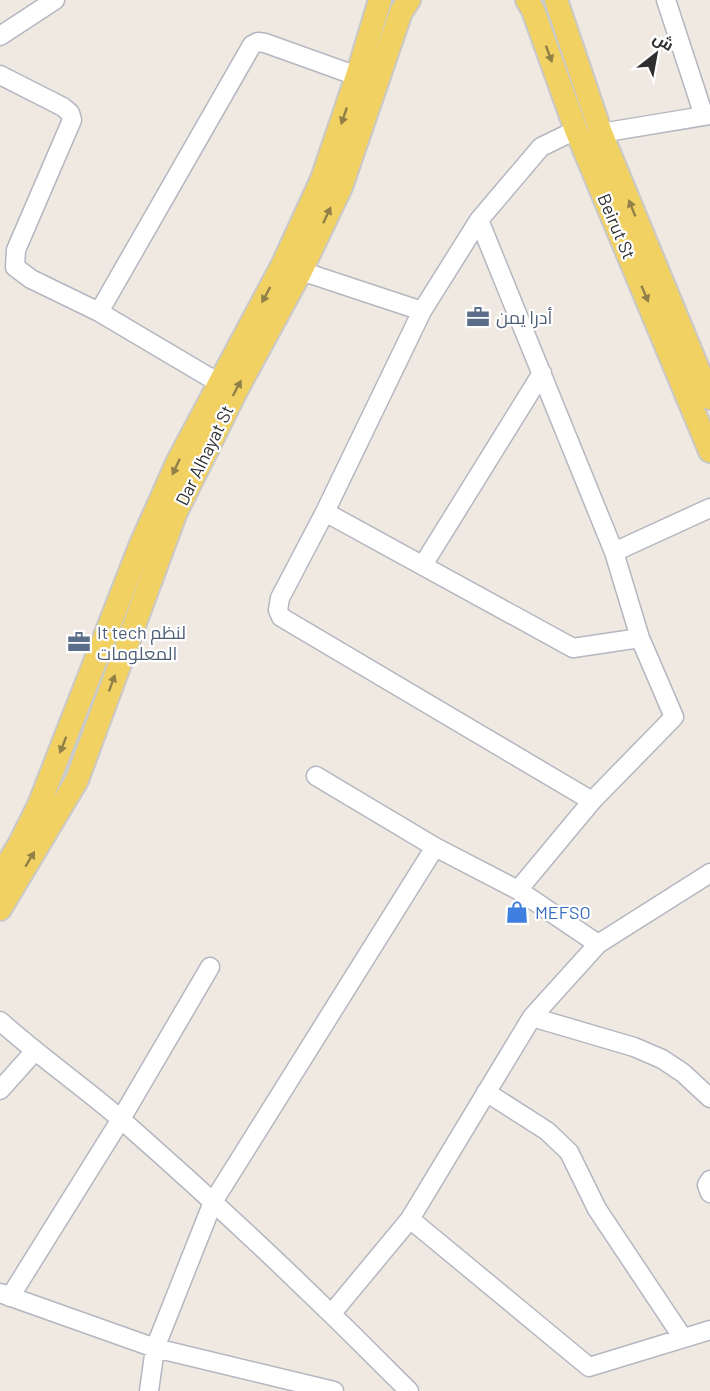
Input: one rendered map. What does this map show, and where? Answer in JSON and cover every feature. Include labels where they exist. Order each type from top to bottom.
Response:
[{"type":"main road","name":"Dar Alhayat St","points":[[0,909],[76,780],[176,512],[236,391],[292,267],[357,76],[380,0]]},
{"type":"main road","name":"Dar Alhayat St","points":[[0,876],[39,805],[141,544],[178,461],[219,383],[341,187],[401,12],[409,0]]},
{"type":"main road","name":"Beirut St","points":[[527,0],[533,10],[576,130],[706,428],[710,451]]},
{"type":"main road","name":"Beirut St","points":[[556,0],[601,133],[710,398]]},
{"type":"street","points":[[0,36],[55,0]]},
{"type":"street","points":[[601,133],[707,116],[666,0]]},
{"type":"street","points":[[99,312],[252,45],[265,42],[357,76]]},
{"type":"street","points":[[0,75],[63,107],[70,113],[72,120],[16,250],[15,267],[31,279],[99,312],[219,383]]},
{"type":"street","points":[[576,130],[541,147],[479,220],[422,311],[325,512],[280,598],[278,610],[281,617],[592,801]]},
{"type":"street","points":[[479,220],[615,552],[640,638],[674,717],[592,801],[518,890]]},
{"type":"street","points":[[292,267],[422,311]]},
{"type":"street","points":[[423,565],[542,373]]},
{"type":"street","points":[[615,552],[710,508]]},
{"type":"street","points":[[325,512],[573,648],[640,638]]},
{"type":"street","points":[[316,776],[435,847],[518,890],[598,944]]},
{"type":"street","points":[[149,1391],[155,1348],[213,1202],[435,847]]},
{"type":"street","points":[[332,1313],[410,1219],[532,1017],[598,944],[710,873]]},
{"type":"street","points":[[210,967],[121,1119],[5,1295],[155,1348],[334,1391]]},
{"type":"street","points":[[532,1017],[634,1047],[662,1059],[683,1073],[710,1098]]},
{"type":"street","points":[[0,1021],[34,1052],[121,1119],[213,1202],[332,1313],[409,1391]]},
{"type":"street","points":[[0,1090],[34,1052]]},
{"type":"street","points":[[486,1092],[547,1131],[569,1152],[597,1209],[683,1338]]},
{"type":"street","points":[[710,1180],[707,1185],[710,1193]]},
{"type":"street","points":[[410,1219],[589,1367],[710,1330]]},
{"type":"place","name":"أدرا يمن","points":[[478,317]]},
{"type":"place","name":"It tech لنظم المعلومات","points":[[79,642]]},
{"type":"place","name":"MEFSO","points":[[517,912]]}]
